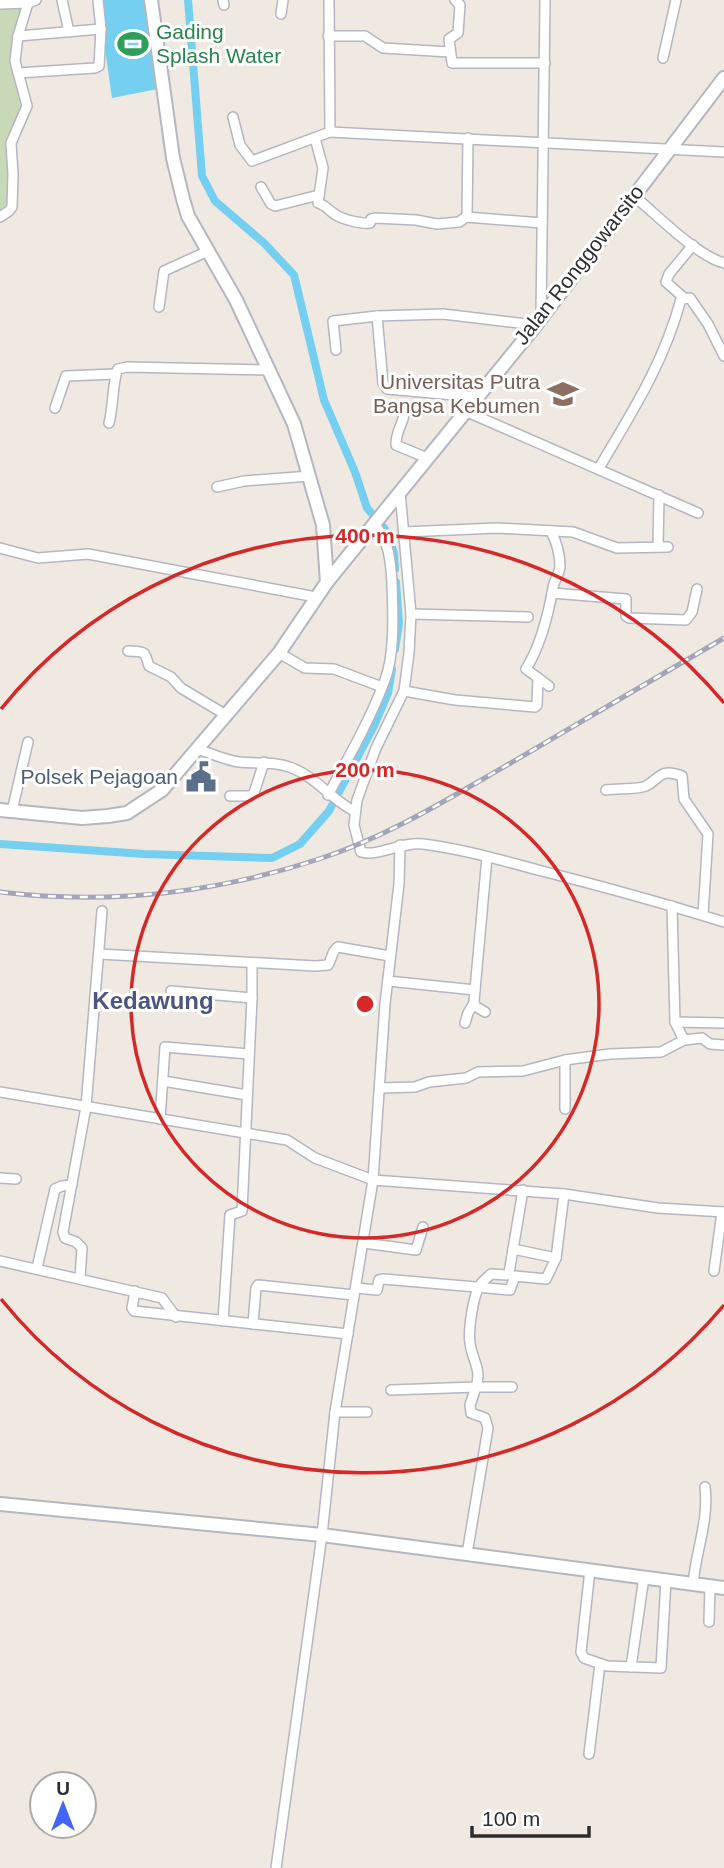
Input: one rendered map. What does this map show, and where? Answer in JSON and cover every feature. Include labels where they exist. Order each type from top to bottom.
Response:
[{"type":"main road","points":[[151,0],[164,100],[179,184],[188,216],[236,300],[293,424],[323,525],[327,582]]},
{"type":"main road","name":"Jalan Ronggowarsito","points":[[6,810],[82,818],[127,813],[162,790],[279,653],[327,582],[538,321],[724,78]]},
{"type":"main road","points":[[325,558],[340,567]]},
{"type":"main road","points":[[0,1504],[322,1535],[724,1588]]},
{"type":"street","points":[[62,0],[69,32]]},
{"type":"street","points":[[18,73],[95,68],[101,62],[98,0]]},
{"type":"street","points":[[281,14],[283,0]]},
{"type":"street","points":[[329,0],[330,132]]},
{"type":"street","points":[[455,0],[460,5],[460,27],[458,33],[450,38],[452,63],[545,63]]},
{"type":"street","points":[[336,350],[333,321],[377,316],[443,314],[538,321],[545,0]]},
{"type":"street","points":[[663,58],[676,0]]},
{"type":"street","points":[[0,4],[32,1],[18,36],[15,61],[27,106],[11,143],[12,207],[0,217]]},
{"type":"street","points":[[18,36],[101,30]]},
{"type":"street","points":[[328,36],[365,36],[383,48],[450,52]]},
{"type":"street","points":[[233,117],[240,145],[253,161],[330,132],[724,152]]},
{"type":"street","points":[[315,138],[323,168],[318,204],[327,206],[340,218],[357,220],[362,224],[370,223],[371,219],[375,218],[437,224],[459,222],[467,217],[542,223]]},
{"type":"street","points":[[467,217],[468,138]]},
{"type":"street","points":[[261,187],[275,206],[319,195]]},
{"type":"street","points":[[634,196],[714,261],[724,263]]},
{"type":"street","points":[[693,245],[669,274],[666,282],[684,298],[690,298],[708,324],[724,356]]},
{"type":"street","points":[[159,307],[164,271],[208,251]]},
{"type":"street","points":[[599,468],[652,377],[667,346],[681,299],[684,298]]},
{"type":"street","points":[[377,316],[383,383],[387,388],[476,397]]},
{"type":"street","points":[[109,423],[116,387],[115,374],[118,369],[269,370]]},
{"type":"street","points":[[55,408],[66,376],[115,374]]},
{"type":"street","points":[[405,410],[396,445],[427,458]]},
{"type":"street","points":[[465,411],[698,513]]},
{"type":"street","points":[[218,487],[244,481],[310,476]]},
{"type":"street","points":[[400,492],[411,614],[409,653],[404,691],[376,748],[354,811],[361,852],[369,854],[400,845],[420,843],[487,857],[672,906],[703,915],[724,925]]},
{"type":"street","points":[[404,532],[487,528],[551,531],[577,533],[617,548],[663,547],[659,495]]},
{"type":"street","points":[[330,796],[364,732],[389,661],[393,608],[391,567],[387,545],[377,520]]},
{"type":"street","points":[[549,686],[526,669],[535,656],[560,570],[558,542],[551,531]]},
{"type":"street","points":[[0,548],[38,558],[88,554],[316,597]]},
{"type":"street","points":[[552,593],[626,599],[626,616],[629,618],[685,620],[692,612],[697,589]]},
{"type":"street","points":[[411,614],[528,617]]},
{"type":"street","points":[[128,651],[144,652],[149,666],[171,677],[181,688],[226,715]]},
{"type":"street","points":[[279,653],[305,668],[334,669],[382,687]]},
{"type":"street","points":[[404,691],[455,701],[536,706],[538,678]]},
{"type":"street","points":[[6,810],[28,742]]},
{"type":"street","points":[[197,749],[240,762],[264,762],[291,767],[354,811]]},
{"type":"street","points":[[230,796],[250,796],[254,793],[264,762]]},
{"type":"street","points":[[606,790],[645,787],[656,776],[663,774],[681,776],[684,799],[708,834],[703,915]]},
{"type":"street","points":[[276,1868],[322,1535],[335,1412],[373,1180],[390,956],[399,884],[400,845]]},
{"type":"street","points":[[465,1023],[474,1003],[487,857]]},
{"type":"street","points":[[672,906],[675,1022],[684,1040]]},
{"type":"street","points":[[80,1278],[82,1248],[76,1242],[65,1238],[63,1232],[86,1107],[102,911]]},
{"type":"street","points":[[99,954],[328,965],[338,947],[390,956]]},
{"type":"street","points":[[223,1321],[230,1214],[242,1211],[252,963]]},
{"type":"street","points":[[388,981],[475,990]]},
{"type":"street","points":[[171,991],[252,998]]},
{"type":"street","points":[[474,1003],[485,1012]]},
{"type":"street","points":[[675,1022],[724,1023]]},
{"type":"street","points":[[380,1088],[415,1087],[433,1081],[466,1078],[478,1072],[527,1071],[565,1060],[610,1054],[661,1052],[684,1040],[702,1038],[710,1044],[724,1045]]},
{"type":"street","points":[[160,1119],[165,1047],[249,1054]]},
{"type":"street","points":[[565,1060],[565,1109]]},
{"type":"street","points":[[163,1081],[247,1095]]},
{"type":"street","points":[[0,1092],[287,1140],[315,1158],[373,1180],[523,1190],[658,1208],[723,1212],[714,1271]]},
{"type":"street","points":[[0,1178],[16,1179]]},
{"type":"street","points":[[37,1268],[55,1189],[72,1185]]},
{"type":"street","points":[[467,1554],[488,1428],[485,1418],[471,1413],[469,1409],[478,1370],[470,1343],[470,1331],[478,1288],[491,1274],[508,1274],[523,1190]]},
{"type":"street","points":[[253,1324],[258,1285],[355,1292],[377,1290],[379,1280],[382,1279],[510,1290],[514,1276],[546,1279],[556,1258],[564,1194]]},
{"type":"street","points":[[364,1243],[416,1250],[423,1227]]},
{"type":"street","points":[[513,1249],[556,1258]]},
{"type":"street","points":[[0,1261],[162,1298],[176,1317]]},
{"type":"street","points":[[135,1292],[132,1308],[134,1311],[348,1334]]},
{"type":"street","points":[[391,1390],[512,1387]]},
{"type":"street","points":[[335,1412],[367,1412]]},
{"type":"street","points":[[692,1584],[696,1552],[706,1516],[705,1487]]},
{"type":"street","points":[[590,1570],[582,1652],[584,1658],[600,1664],[661,1668],[666,1580]]},
{"type":"street","points":[[631,1667],[644,1577]]},
{"type":"street","points":[[709,1622],[710,1586]]},
{"type":"street","points":[[589,1754],[600,1664]]},
{"type":"green space","points":[[0,1],[30,1],[19,36],[18,64],[31,107],[13,143],[14,213],[0,220]]},
{"type":"water","name":"Gading Splash Water","points":[[98,0],[153,0],[168,87],[112,98]]},
{"type":"waterway","points":[[188,0],[202,176],[215,201],[264,243],[294,275],[324,400],[355,472],[367,508],[385,529],[394,553],[395,569]]},
{"type":"waterway","points":[[395,649],[399,624],[396,582]]},
{"type":"waterway","points":[[0,844],[144,854],[272,858],[300,844],[329,811],[374,726],[388,693],[392,669]]},
{"type":"railway","points":[[0,892],[81,897],[161,893],[241,880],[319,859],[369,840],[440,804],[724,638]]},
{"type":"place","name":"Gading Splash Water","points":[[133,44]]},
{"type":"place","name":"Universitas Putra Bangsa Kebumen","points":[[563,394]]},
{"type":"place","name":"Polsek Pejagoan","points":[[201,777]]},
{"type":"district","name":"Kedawung","points":[[153,1001]]}]
